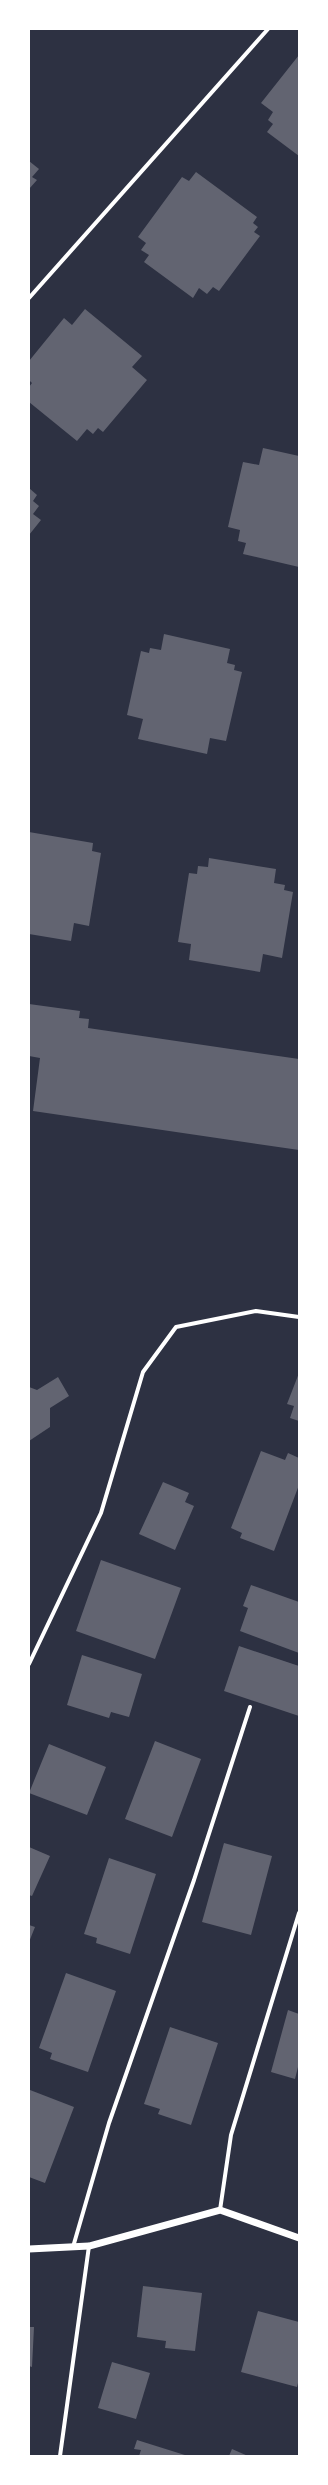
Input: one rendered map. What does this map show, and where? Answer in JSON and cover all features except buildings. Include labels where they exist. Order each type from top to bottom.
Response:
[{"type":"street","points":[[29,298],[268,29]]},
{"type":"street","points":[[29,1664],[101,1513],[143,1372],[176,1327],[256,1311],[299,1317]]},
{"type":"street","points":[[72,2247],[109,2123],[194,1880],[250,1707]]},
{"type":"street","points":[[220,2210],[230,2135],[299,1913]]},
{"type":"street","points":[[29,2249],[89,2246],[220,2210],[299,2238]]},
{"type":"street","points":[[60,2456],[89,2246]]}]
